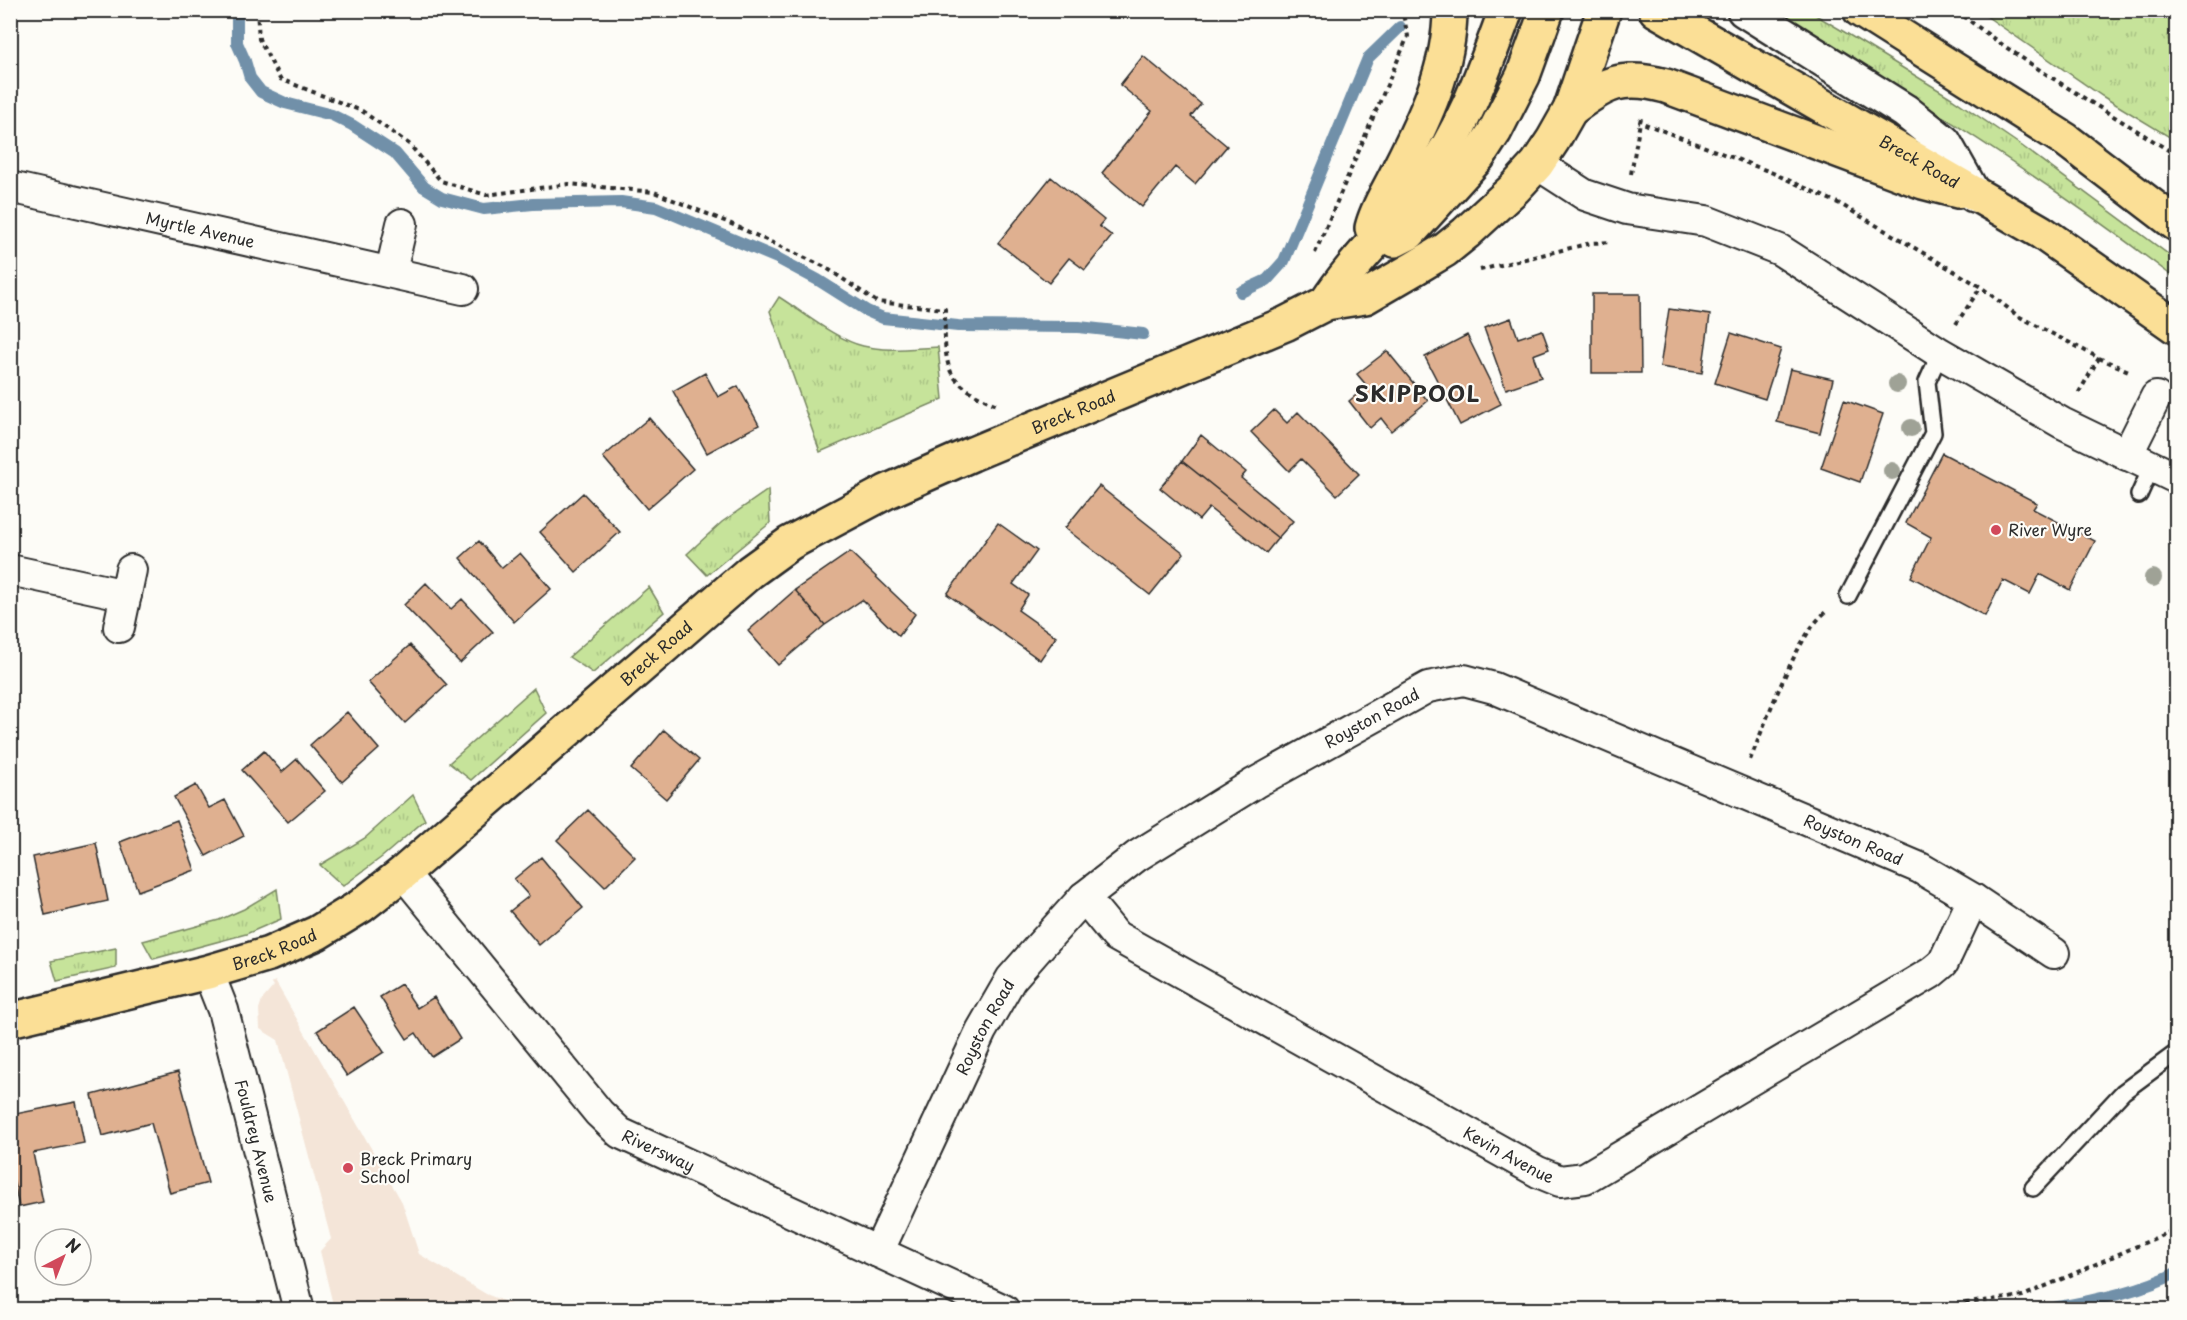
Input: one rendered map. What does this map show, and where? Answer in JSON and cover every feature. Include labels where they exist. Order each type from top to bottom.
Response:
[{"type":"main road","points":[[1366,253],[1376,213],[1431,100],[1446,52],[1450,10]]},
{"type":"main road","points":[[1326,303],[1342,278],[1366,253],[1426,180],[1456,134],[1488,64],[1506,10]]},
{"type":"main road","points":[[1366,253],[1409,233],[1478,157],[1495,131],[1523,76],[1547,10]]},
{"type":"main road","points":[[1570,110],[1604,10]]},
{"type":"main road","name":"Breck Road","points":[[1656,10],[2041,232],[2176,327]]},
{"type":"main road","points":[[1744,10],[1905,111],[1944,142],[1974,195]]},
{"type":"main road","points":[[1860,10],[2066,140],[2176,224]]},
{"type":"main road","points":[[1446,52],[1472,101],[1495,131],[1537,164]]},
{"type":"main road","points":[[1570,110],[1596,90],[1623,80],[1646,81],[1666,86],[1923,182],[1974,195]]},
{"type":"main road","name":"Breck Road","points":[[10,1020],[208,972],[269,954],[317,933],[361,906],[403,873],[733,587],[790,543],[886,492],[936,469],[1285,324],[1326,303],[1365,297],[1444,250],[1515,188],[1537,164],[1570,110]]},
{"type":"street","points":[[1537,164],[1585,195],[1627,209],[1706,221],[1780,250],[1940,353],[2062,423],[2152,466],[2156,397]]},
{"type":"street","name":"Myrtle Avenue","points":[[10,188],[391,271],[463,289]]},
{"type":"street","points":[[391,271],[402,224]]},
{"type":"street","points":[[10,570],[129,582],[119,627]]},
{"type":"street","name":"Royston Road","points":[[878,1252],[995,1005],[1011,979],[1084,897],[1137,856],[1255,783],[1428,687],[1464,680],[1494,688],[1920,868],[1973,899],[2054,953]]},
{"type":"street","name":"Riversway","points":[[403,873],[599,1113],[620,1133],[1004,1310]]},
{"type":"street","name":"Kevin Avenue","points":[[1084,897],[1116,936],[1527,1166],[1560,1181],[1585,1178],[1931,973],[1943,963],[1973,899]]},
{"type":"street","name":"Fouldrey Avenue","points":[[208,972],[223,1010],[299,1310]]},
{"type":"lane","points":[[1848,596],[1933,433],[1928,382],[1940,353]]},
{"type":"lane","points":[[2139,495],[2152,466]]},
{"type":"lane","points":[[2033,1188],[2123,1092],[2176,1053]]},
{"type":"path","points":[[257,10],[259,39],[280,79],[363,111],[409,144],[441,182],[486,195],[569,184],[654,192],[727,222],[825,267],[877,302],[945,309],[946,343],[951,372],[974,394],[1001,406],[990,410]]},
{"type":"path","points":[[1326,303],[1310,264],[1408,36],[1402,10]]},
{"type":"path","points":[[1956,10],[1986,34],[2070,90],[2176,154]]},
{"type":"path","points":[[1646,81],[1641,122],[1773,173],[1840,204],[1981,287],[2018,316],[2099,358],[2062,423]]},
{"type":"path","points":[[1471,272],[1591,243],[1615,242]]},
{"type":"path","points":[[1940,353],[1954,325],[1981,287]]},
{"type":"path","points":[[1737,791],[1795,654],[1817,618],[1848,596]]},
{"type":"path","points":[[1939,1310],[1966,1303],[2023,1296],[2176,1229]]},
{"type":"shaded area","name":"Breck Primary School","points":[[275,981],[402,1202],[419,1254],[486,1294],[523,1309],[334,1309],[320,1251],[331,1239],[278,1040],[260,1029],[259,1009],[262,1000],[274,986],[272,983]]},
{"type":"green space","points":[[1768,11],[1809,11],[1950,97],[2022,146],[2176,260],[2176,279],[2078,207],[1976,138],[1873,73]]},
{"type":"green space","points":[[1979,11],[2176,11],[2176,141],[2102,96]]},
{"type":"green space","points":[[779,297],[831,332],[853,343],[872,348],[891,349],[938,347],[943,399],[820,452],[770,311]]},
{"type":"green space","points":[[768,490],[770,523],[707,575],[687,554],[722,522]]},
{"type":"green space","points":[[649,587],[664,612],[593,673],[569,657]]},
{"type":"green space","points":[[534,688],[546,713],[471,780],[449,763]]},
{"type":"green space","points":[[413,795],[425,820],[382,857],[343,886],[320,865],[365,838]]},
{"type":"green space","points":[[277,889],[281,919],[246,934],[153,959],[143,941],[219,920],[244,909]]},
{"type":"green space","points":[[116,948],[116,968],[57,981],[51,961]]},
{"type":"building","points":[[1143,56],[1201,104],[1191,116],[1227,146],[1195,184],[1175,167],[1142,207],[1102,173],[1152,111],[1120,85]]},
{"type":"building","points":[[1051,177],[1104,220],[1099,226],[1112,236],[1085,270],[1069,258],[1049,283],[998,243]]},
{"type":"building","points":[[1592,294],[1640,294],[1641,373],[1592,373]]},
{"type":"building","points":[[1669,309],[1710,315],[1702,373],[1660,367]]},
{"type":"building","points":[[1511,318],[1518,338],[1542,330],[1549,349],[1533,355],[1541,377],[1506,389],[1484,328]]},
{"type":"building","points":[[1731,333],[1781,349],[1765,399],[1715,383]]},
{"type":"building","points":[[1467,335],[1501,404],[1460,425],[1425,357]]},
{"type":"building","points":[[1387,351],[1428,401],[1391,431],[1381,418],[1370,428],[1349,401],[1367,386],[1357,374]]},
{"type":"building","points":[[1790,369],[1833,379],[1820,433],[1777,422]]},
{"type":"building","points":[[705,373],[718,397],[738,386],[759,425],[707,453],[673,391]]},
{"type":"building","points":[[1844,400],[1883,414],[1860,482],[1821,468]]},
{"type":"building","points":[[1274,410],[1287,423],[1298,412],[1359,474],[1337,495],[1301,459],[1289,471],[1251,432]]},
{"type":"building","points":[[649,418],[693,469],[647,509],[603,457]]},
{"type":"building","points":[[1201,435],[1246,472],[1241,478],[1293,521],[1278,538],[1182,461]]},
{"type":"building","name":"River Wyre","points":[[1942,453],[2037,503],[2033,509],[2095,541],[2070,590],[2040,574],[2030,594],[2003,580],[1985,616],[1911,577],[1931,537],[1906,523]]},
{"type":"building","points":[[1182,461],[1278,538],[1266,553],[1209,508],[1199,520],[1160,488]]},
{"type":"building","points":[[1099,486],[1184,553],[1150,595],[1065,528]]},
{"type":"building","points":[[583,493],[620,532],[576,572],[540,532]]},
{"type":"building","points":[[998,523],[1037,551],[1013,584],[1028,595],[1018,610],[1056,637],[1040,660],[947,594]]},
{"type":"building","points":[[479,541],[502,568],[520,553],[551,589],[514,622],[460,558]]},
{"type":"building","points":[[850,552],[915,614],[899,636],[862,600],[825,625],[795,590]]},
{"type":"building","points":[[426,583],[451,609],[462,599],[493,632],[460,663],[404,605]]},
{"type":"building","points":[[795,590],[825,625],[778,665],[748,631]]},
{"type":"building","points":[[410,645],[447,685],[405,723],[368,682]]},
{"type":"building","points":[[347,712],[379,749],[342,782],[310,745]]},
{"type":"building","points":[[664,730],[699,760],[666,799],[631,769]]},
{"type":"building","points":[[264,751],[282,772],[297,759],[325,791],[288,822],[242,770]]},
{"type":"building","points":[[196,785],[209,808],[225,800],[244,836],[206,856],[174,797]]},
{"type":"building","points":[[588,810],[635,857],[605,887],[557,840]]},
{"type":"building","points":[[177,820],[195,870],[138,891],[120,842]]},
{"type":"building","points":[[96,843],[108,901],[45,915],[33,857]]},
{"type":"building","points":[[541,857],[583,908],[539,945],[510,911],[529,896],[514,879]]},
{"type":"building","points":[[401,984],[417,1008],[434,997],[460,1039],[432,1057],[416,1033],[407,1039],[380,997]]},
{"type":"building","points":[[354,1007],[384,1052],[347,1076],[317,1031]]},
{"type":"building","points":[[178,1072],[208,1183],[170,1193],[151,1123],[102,1136],[92,1095]]},
{"type":"building","points":[[76,1102],[84,1143],[33,1153],[43,1202],[19,1207],[10,1164],[10,1115]]},
{"type":"waterway","points":[[237,10],[237,43],[250,78],[261,92],[285,103],[332,115],[352,125],[395,153],[424,187],[442,198],[484,209],[533,204],[621,202],[656,207],[777,258],[883,318],[958,326],[1079,327],[1143,334]]},
{"type":"waterway","points":[[1241,292],[1267,280],[1284,261],[1368,58],[1400,27]]},
{"type":"waterway","points":[[2043,1310],[2128,1292],[2176,1273]]},
{"type":"place","name":"River Wyre","points":[[1996,530]]},
{"type":"place","name":"Breck Primary School","points":[[348,1168]]},
{"type":"district","name":"SKIPPOOL","points":[[1418,394]]}]
